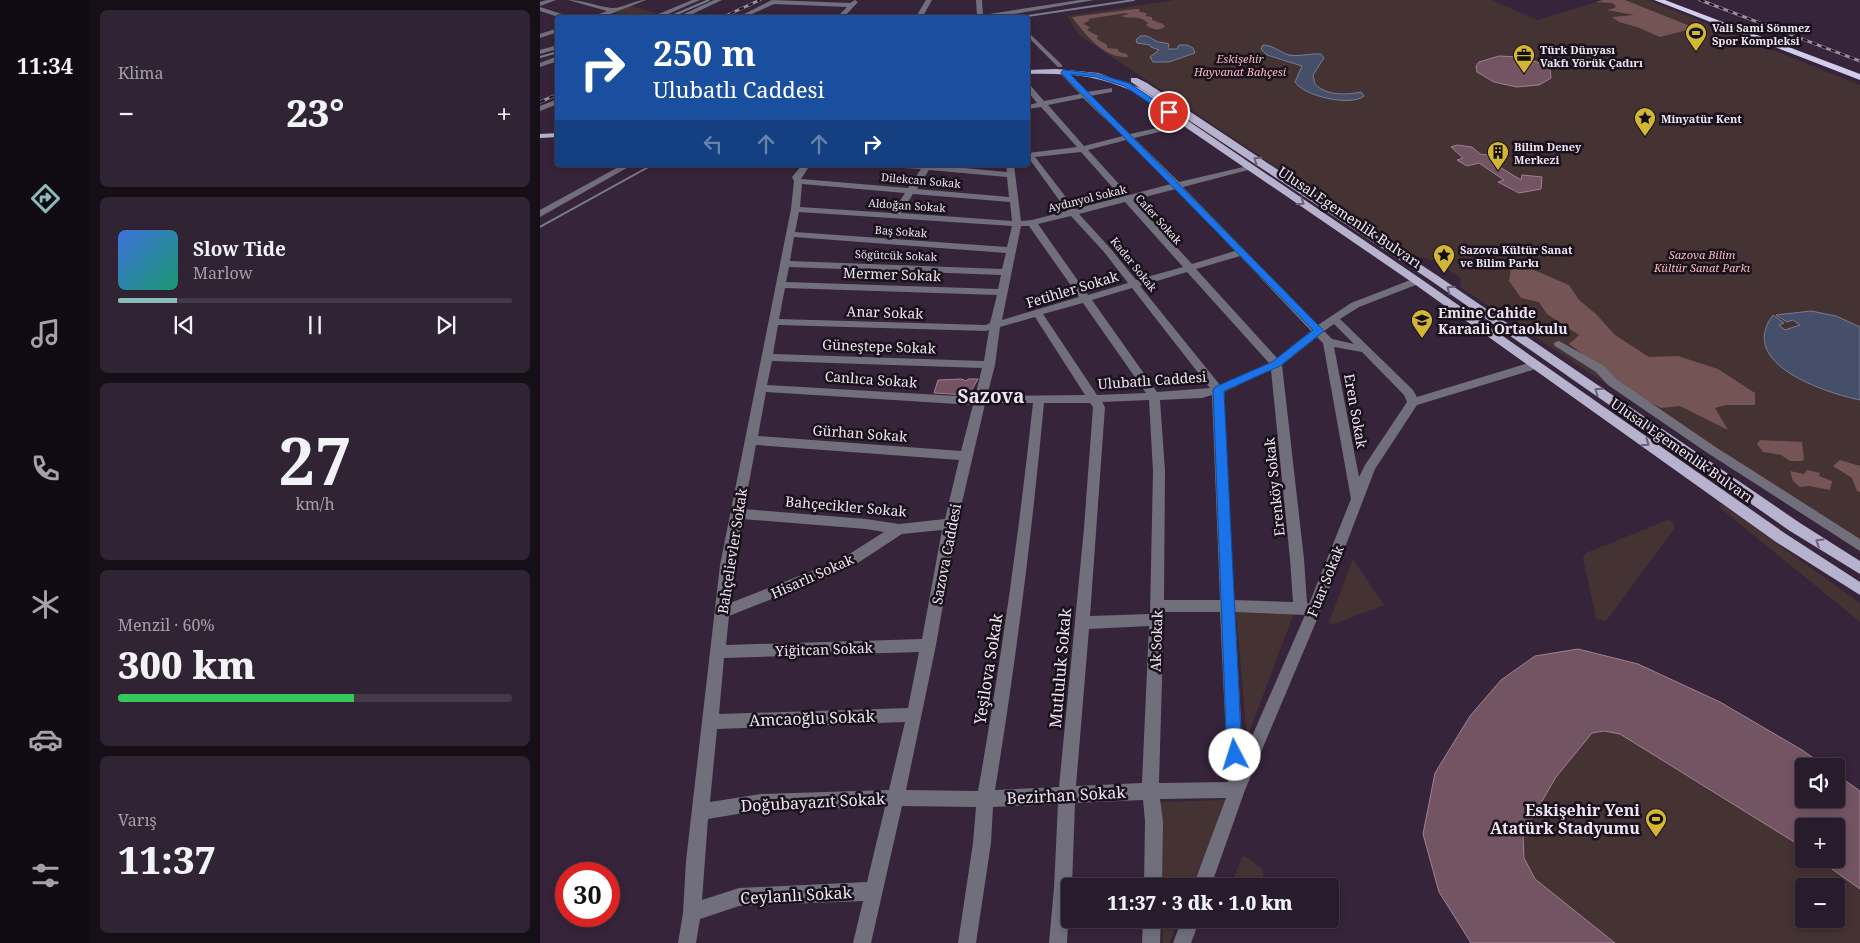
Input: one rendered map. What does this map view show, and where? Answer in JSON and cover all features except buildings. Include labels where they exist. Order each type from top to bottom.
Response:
[{"type":"highway","points":[[1658,0],[1860,77]]},
{"type":"highway","points":[[1671,0],[1860,71]]},
{"type":"main road","name":"Ulusal Egemenlik Bulvarı","points":[[1030,67],[1096,69],[1114,73],[1144,85],[1434,278],[1794,527],[1860,568]]},
{"type":"main road","name":"Ulusal Egemenlik Bulvarı","points":[[1030,72],[1062,69],[1097,76],[1126,85],[1417,281],[1781,538],[1860,589]]},
{"type":"main road","points":[[540,136],[555,135]]},
{"type":"main road","points":[[540,140],[555,139]]},
{"type":"street","points":[[540,4],[553,0]]},
{"type":"street","points":[[571,0],[613,10]]},
{"type":"street","points":[[587,4],[599,0]]},
{"type":"street","points":[[600,15],[643,0]]},
{"type":"street","points":[[660,15],[697,0]]},
{"type":"street","points":[[685,15],[719,0]]},
{"type":"street","points":[[842,15],[858,0]]},
{"type":"street","points":[[920,15],[929,0]]},
{"type":"street","points":[[979,0],[980,15]]},
{"type":"street","points":[[988,15],[1058,2],[1091,0]]},
{"type":"street","points":[[745,15],[775,1],[852,6]]},
{"type":"street","points":[[630,5],[648,9]]},
{"type":"street","points":[[540,10],[558,15]]},
{"type":"street","points":[[656,11],[665,13]]},
{"type":"street","points":[[540,29],[554,34]]},
{"type":"street","points":[[540,36],[554,34]]},
{"type":"street","name":"Eren Sokak","points":[[1030,36],[1085,95],[1243,252],[1328,342],[1357,499]]},
{"type":"street","points":[[540,52],[555,49]]},
{"type":"street","points":[[540,66],[555,59]]},
{"type":"street","points":[[1030,106],[1109,90]]},
{"type":"street","name":"Cafer Sokak","points":[[1030,91],[1276,364]]},
{"type":"street","points":[[540,110],[555,103]]},
{"type":"street","points":[[1030,155],[1081,149],[1185,123]]},
{"type":"street","name":"Kader Sokak","points":[[1030,156],[1074,214],[1107,250],[1218,390]]},
{"type":"street","points":[[540,214],[624,167]]},
{"type":"street","name":"Bahçelievler Sokak","points":[[687,943],[692,913],[700,812],[727,565],[795,209],[798,182],[796,177],[804,167]]},
{"type":"street","points":[[895,215],[926,167]]},
{"type":"street","points":[[948,167],[1011,170]]},
{"type":"street","name":"Aydınyol Sokak","points":[[1017,224],[1032,223],[1074,214],[1249,167]]},
{"type":"street","name":"Sazova Caddesi","points":[[862,943],[915,715],[950,524],[989,365],[995,326],[1017,224],[1011,170]]},
{"type":"street","name":"Dilekcan Sokak","points":[[798,182],[1013,200]]},
{"type":"street","points":[[540,206],[550,208]]},
{"type":"street","name":"Aldoğan Sokak","points":[[795,209],[1017,224]]},
{"type":"street","points":[[1032,223],[1154,396]]},
{"type":"street","name":"Baş Sokak","points":[[790,234],[1011,250]]},
{"type":"street","name":"Fetihler Sokak","points":[[995,326],[1243,252]]},
{"type":"street","name":"Sögütcük Sokak","points":[[785,264],[1007,272]]},
{"type":"street","name":"Ulubatlı Caddesi","points":[[979,401],[1039,398],[1093,399],[1186,396],[1218,390],[1276,364],[1334,318],[1355,305],[1417,281]]},
{"type":"street","name":"Mermer Sokak","points":[[781,285],[1002,292]]},
{"type":"street","points":[[1038,314],[1093,399]]},
{"type":"street","points":[[1334,318],[1409,393],[1413,402],[1535,365]]},
{"type":"street","name":"Anar Sokak","points":[[774,322],[977,328],[995,326]]},
{"type":"street","points":[[1328,342],[1367,350]]},
{"type":"street","points":[[1559,344],[1600,369],[1612,382],[1710,449],[1860,546]]},
{"type":"street","name":"Güneştepe Sokak","points":[[768,357],[989,365]]},
{"type":"street","name":"Erenköy Sokak","points":[[1276,364],[1297,559],[1307,609]]},
{"type":"street","name":"Canlıca Sokak","points":[[760,388],[979,401]]},
{"type":"street","points":[[1218,390],[1232,720],[1238,790]]},
{"type":"street","name":"Ak Sokak","points":[[1153,878],[1154,821],[1150,791],[1157,613],[1158,471],[1154,396]]},
{"type":"street","name":"Yeşilova Sokak","points":[[967,943],[982,843],[985,798],[1006,676],[1025,536],[1039,398]]},
{"type":"street","name":"Mutluluk Sokak","points":[[1058,943],[1063,888],[1067,796],[1099,407],[1093,399]]},
{"type":"street","name":"Fuar Sokak","points":[[1205,878],[1307,609],[1369,468],[1413,402]]},
{"type":"street","name":"Gürhan Sokak","points":[[750,440],[967,456]]},
{"type":"street","name":"Bahçecikler Sokak","points":[[738,514],[866,524],[899,530],[950,524]]},
{"type":"street","name":"Hisarlı Sokak","points":[[721,613],[845,564],[899,530]]},
{"type":"street","points":[[1082,623],[1228,606],[1307,609]]},
{"type":"street","name":"Yiğitcan Sokak","points":[[718,652],[929,645]]},
{"type":"street","name":"Amcaoğlu Sokak","points":[[710,722],[780,718],[915,715]]},
{"type":"street","name":"Bezirhan Sokak","points":[[895,798],[985,798],[1150,791],[1238,790]]},
{"type":"street","name":"Doğubayazıt Sokak","points":[[700,812],[761,802],[895,798]]},
{"type":"street","name":"Ceylanlı Sokak","points":[[692,913],[739,897],[873,891]]},
{"type":"street","points":[[1152,928],[1152,943]]},
{"type":"street","points":[[1182,943],[1188,928]]},
{"type":"green space","name":"Sazova Bilim Kültür Sanat Parkı","points":[[1175,0],[1492,0],[1537,20],[1603,0],[1648,0],[1860,85],[1860,552],[1460,287],[1461,278],[1432,260],[1419,257],[1393,245],[1079,35],[1067,16]]},
{"type":"green space","points":[[630,6],[656,13],[649,15],[624,15],[613,12]]},
{"type":"green space","points":[[1722,504],[1860,603],[1860,622],[1719,507]]},
{"type":"green space","points":[[1670,519],[1674,524],[1674,529],[1606,621],[1596,619],[1583,558],[1586,553]]},
{"type":"green space","points":[[1353,559],[1384,605],[1332,625],[1329,622]]},
{"type":"green space","points":[[1236,611],[1294,613],[1247,738]]},
{"type":"green space","name":"Eskişehir Yeni Atatürk Stadyumu","points":[[1578,649],[1638,664],[1720,702],[1814,758],[1795,758],[1795,808],[1845,808],[1845,796],[1860,791],[1860,943],[1471,943],[1439,892],[1423,834],[1435,773],[1470,716],[1501,680],[1535,656]]},
{"type":"green space","points":[[1226,800],[1195,878],[1162,878],[1160,802]]},
{"type":"green space","points":[[1245,856],[1261,868],[1264,875],[1262,878],[1234,878],[1242,857]]},
{"type":"green space","points":[[1163,928],[1176,928],[1170,943],[1163,943]]},
{"type":"shaded area","points":[[1603,0],[1625,0],[1695,28],[1660,37],[1619,22],[1612,17],[1634,15],[1607,10],[1615,8],[1616,6],[1612,3],[1596,2]]},
{"type":"shaded area","points":[[1140,9],[1139,12],[1146,13],[1146,16],[1152,17],[1152,20],[1163,24],[1165,27],[1153,29],[1146,25],[1148,23],[1140,19],[1121,16],[1129,14],[1126,13],[1088,19],[1090,20],[1083,24],[1090,27],[1087,30],[1098,36],[1097,39],[1107,45],[1107,48],[1118,49],[1119,52],[1127,54],[1128,57],[1119,57],[1103,50],[1089,38],[1072,17]]},
{"type":"shaded area","points":[[1522,265],[1569,285],[1579,300],[1596,314],[1615,335],[1649,357],[1678,356],[1718,369],[1755,393],[1755,405],[1726,405],[1715,408],[1728,430],[1680,406],[1661,408],[1641,398],[1569,344],[1579,335],[1547,314],[1539,302],[1521,298],[1509,281],[1511,268]]},
{"type":"shaded area","points":[[1760,440],[1802,442],[1804,458],[1802,461],[1790,461],[1781,455],[1763,452],[1757,444]]},
{"type":"shaded area","points":[[1840,460],[1860,466],[1860,492],[1857,491],[1852,478],[1833,466]]},
{"type":"shaded area","points":[[1807,470],[1820,473],[1819,476],[1832,481],[1830,490],[1809,486],[1800,487],[1793,481],[1790,471],[1804,474]]},
{"type":"water","points":[[1140,36],[1147,36],[1157,42],[1169,44],[1168,49],[1177,49],[1179,45],[1187,45],[1193,48],[1195,53],[1169,62],[1153,62],[1150,57],[1159,50],[1150,45],[1137,43],[1136,40]]},
{"type":"water","points":[[1263,45],[1270,46],[1289,55],[1321,54],[1324,58],[1313,75],[1315,84],[1331,93],[1349,94],[1361,92],[1364,96],[1358,99],[1339,100],[1307,92],[1295,82],[1302,66],[1267,55],[1261,49]]},
{"type":"water","points":[[1811,311],[1836,316],[1860,327],[1860,400],[1827,391],[1808,383],[1775,362],[1766,348],[1765,332],[1773,315],[1784,323],[1779,325],[1785,330],[1800,325],[1793,320],[1787,322],[1776,315]]},
{"type":"waterway","points":[[674,15],[709,0]]},
{"type":"waterway","points":[[1030,16],[1134,0]]},
{"type":"waterway","points":[[540,57],[555,53]]},
{"type":"waterway","points":[[540,227],[648,167]]},
{"type":"railway","points":[[728,15],[760,0]]},
{"type":"railway","points":[[1700,0],[1860,61]]},
{"type":"railway","points":[[540,102],[555,95]]},
{"type":"place","name":"Vali Sami Sönmez Spor Kompleksi","points":[[1696,52]]},
{"type":"place","name":"Türk Dünyası Vakfı Yörük Çadırı","points":[[1524,74]]},
{"type":"place","name":"Minyatür Kent","points":[[1645,137]]},
{"type":"place","name":"Bilim Deney Merkezi","points":[[1498,171]]},
{"type":"place","name":"Sazova Kültür Sanat ve Bilim Parkı","points":[[1444,274]]},
{"type":"place","name":"Emine Cahide Karaali Ortaokulu","points":[[1422,339]]},
{"type":"place","name":"Eskişehir Yeni Atatürk Stadyumu","points":[[1656,838]]},
{"type":"district","name":"Sazova","points":[[991,396]]},
{"type":"route","points":[[1169,112],[1137,90],[1116,81],[1082,73],[1064,72],[1319,331],[1276,364],[1218,390],[1235,755]]},
{"type":"park label","name":"Eskişehir Hayvanat Bahçesi","points":[[1240,64]]}]
